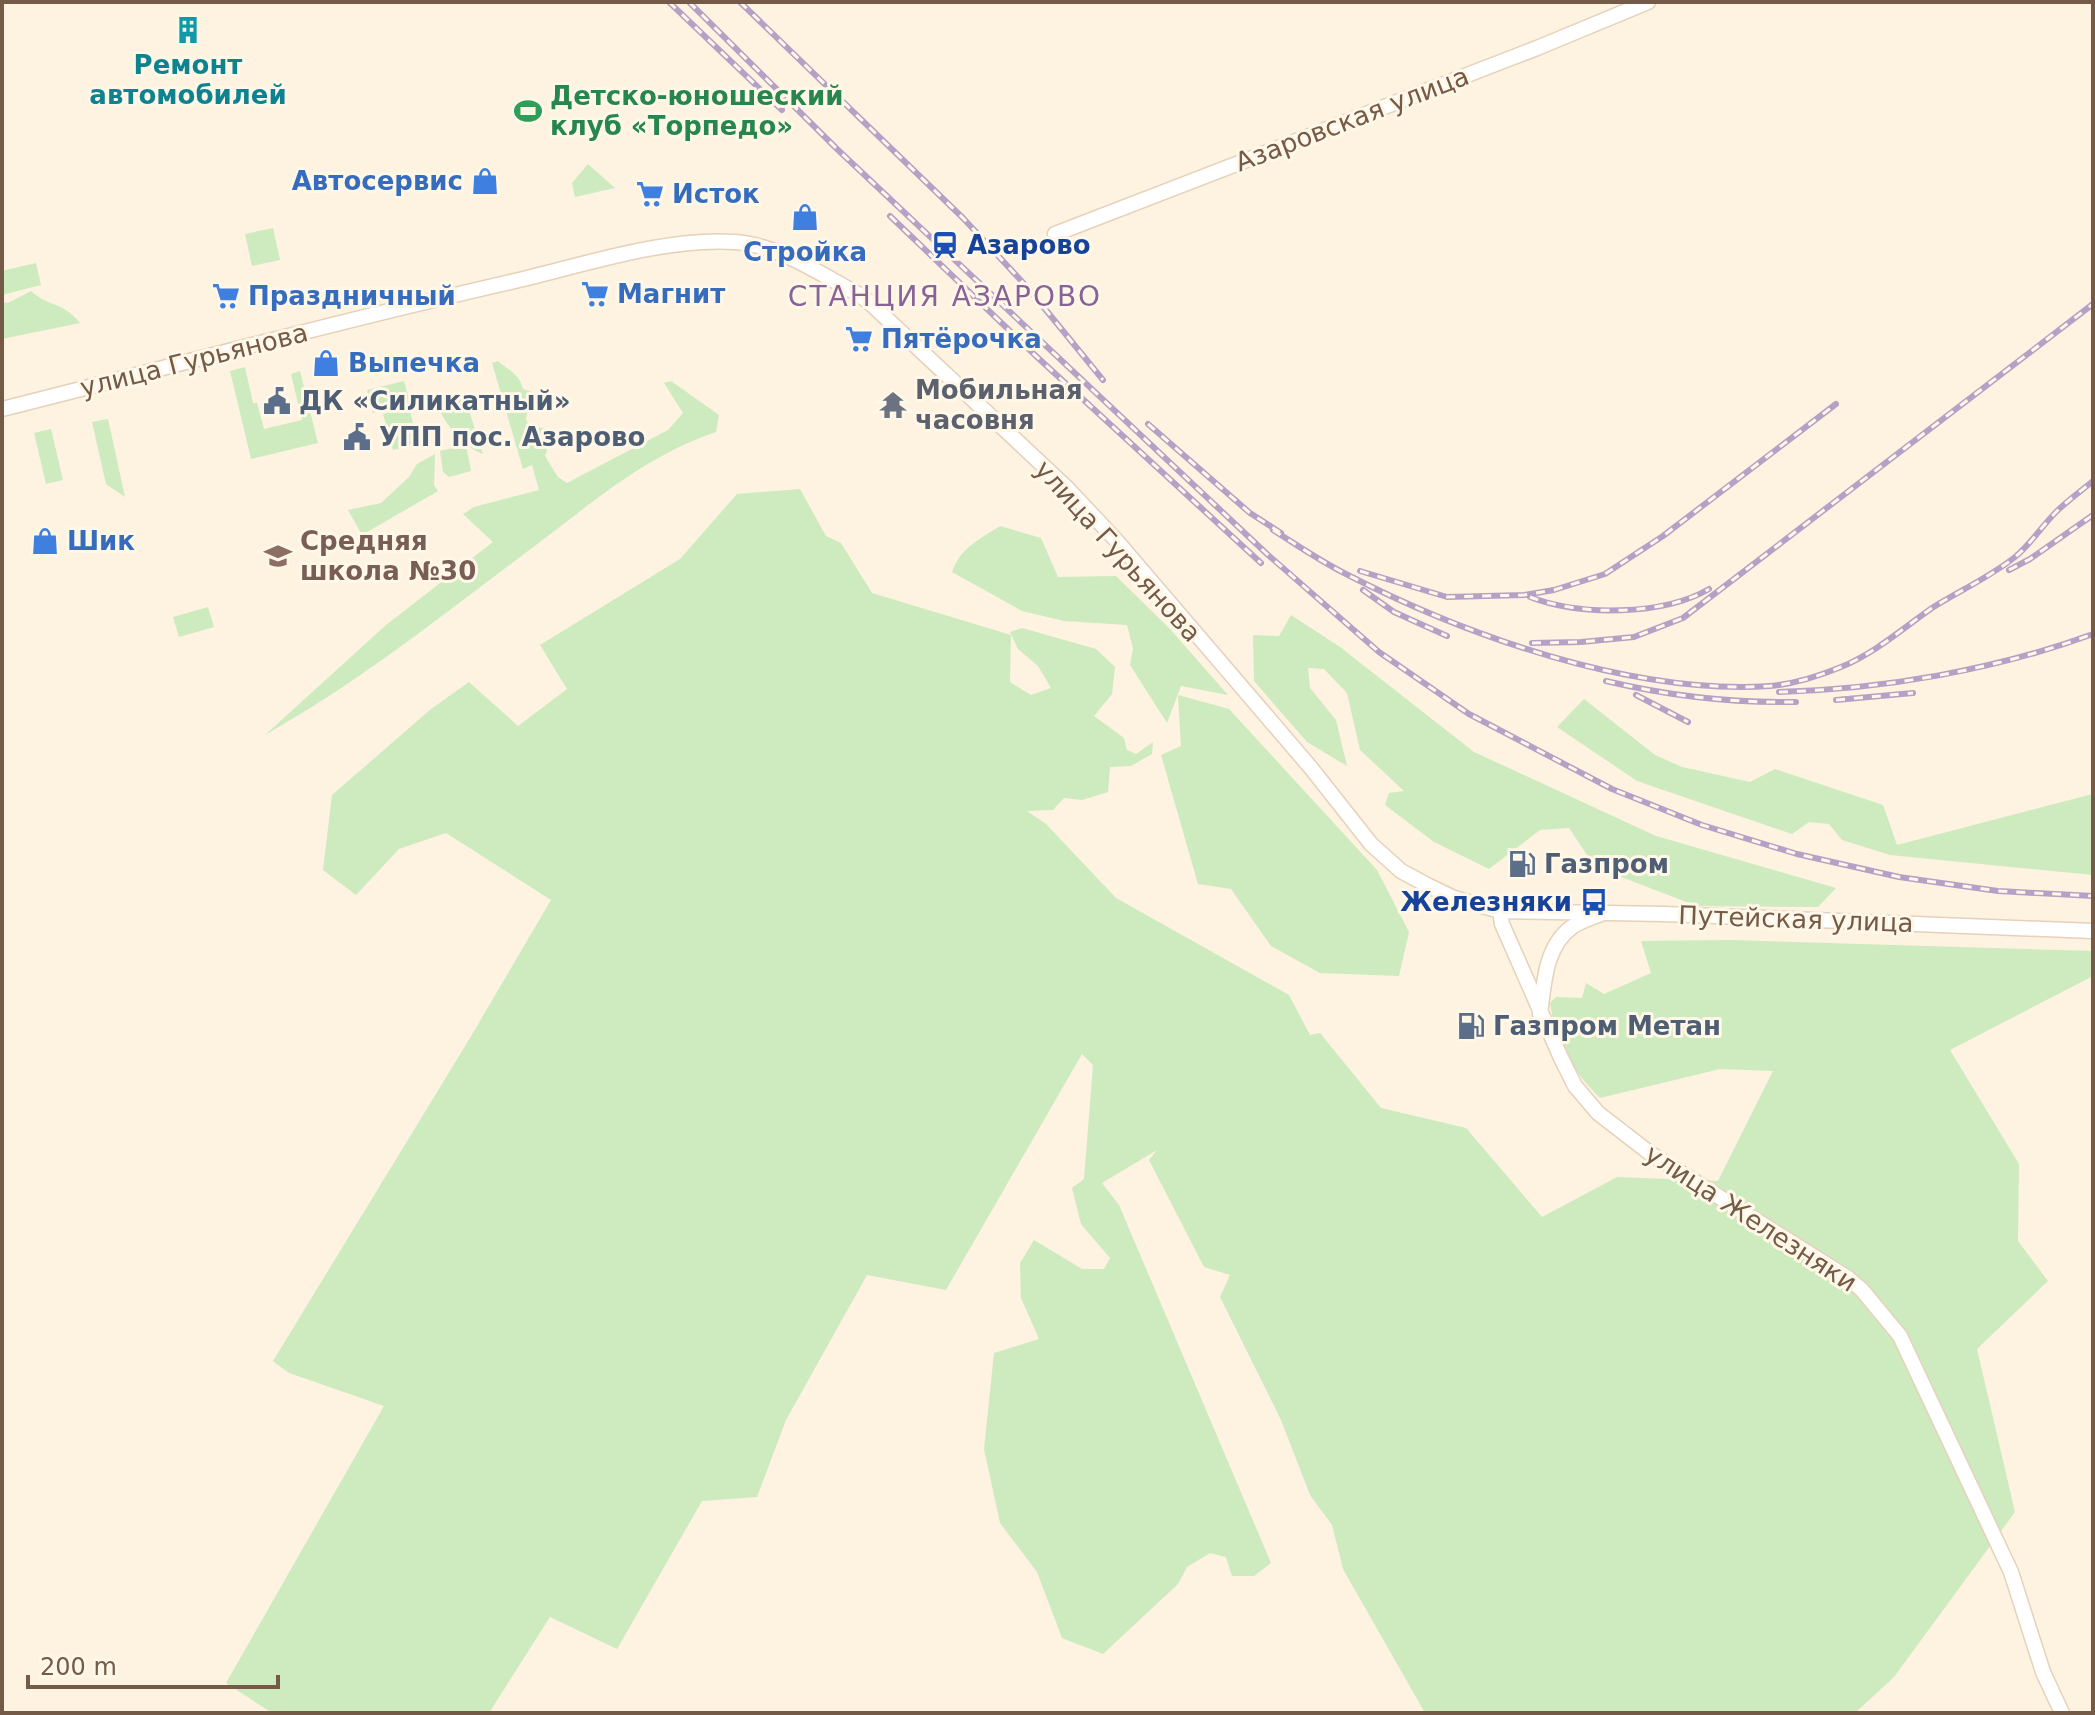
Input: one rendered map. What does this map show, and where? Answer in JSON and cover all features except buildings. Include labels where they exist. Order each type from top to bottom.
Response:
[{"type":"street","name":"Азаровская улица","points":[[1055,234],[1648,2]]},
{"type":"street","name":"улица Гурьянова","points":[[2,409],[651,249],[713,241],[768,248],[869,302],[1067,488],[1115,539],[1311,768],[1371,844],[1401,871],[1454,898],[1500,911]]},
{"type":"street","name":"Путейская улица","points":[[1500,911],[1605,912],[2093,931]]},
{"type":"street","name":"улица Железняки","points":[[1500,911],[1502,924],[1540,1014],[1575,1086],[1598,1113],[1651,1154],[1848,1278],[1900,1336],[2011,1572],[2043,1672],[2062,1713]]},
{"type":"street","points":[[1540,1014],[1547,968],[1554,948],[1574,926],[1605,912]]},
{"type":"green space","points":[[588,164],[615,188],[575,197],[572,183]]},
{"type":"green space","points":[[273,228],[280,260],[252,266],[245,234]]},
{"type":"green space","points":[[36,263],[41,285],[2,295],[2,271]]},
{"type":"green space","points":[[31,291],[68,311],[80,323],[2,339],[2,302],[8,303]]},
{"type":"green space","points":[[498,361],[516,376],[523,389],[532,392],[526,419],[529,426],[554,430],[545,456],[558,477],[567,483],[668,430],[683,413],[664,383],[671,381],[719,415],[716,432],[667,453],[622,481],[404,644],[265,735],[386,625],[493,542],[463,514],[474,507],[539,490],[532,465],[523,469],[492,363]]},
{"type":"green space","points":[[245,367],[253,403],[257,403],[264,429],[302,420],[291,374],[300,371],[318,443],[251,459],[230,371]]},
{"type":"green space","points":[[404,381],[410,403],[373,413],[367,390]]},
{"type":"green space","points":[[465,398],[483,454],[468,446],[454,432],[442,416],[437,401]]},
{"type":"green space","points":[[409,407],[418,443],[393,450],[383,414]]},
{"type":"green space","points":[[108,419],[125,497],[106,484],[92,422]]},
{"type":"green space","points":[[51,429],[63,480],[46,484],[34,433]]},
{"type":"green space","points":[[461,446],[467,450],[471,471],[449,477],[443,472],[440,451]]},
{"type":"green space","points":[[435,454],[434,485],[438,491],[362,535],[348,510],[381,503],[409,477],[417,464]]},
{"type":"green space","points":[[800,489],[826,536],[841,543],[872,593],[1011,635],[1010,682],[1031,695],[1051,688],[1038,666],[1018,649],[1010,632],[1022,628],[1096,649],[1115,667],[1112,694],[1094,716],[1124,738],[1127,750],[1136,754],[1153,742],[1152,754],[1131,766],[1110,767],[1108,792],[1082,800],[1064,798],[1053,810],[1027,811],[1046,824],[1116,898],[1289,995],[1310,1035],[1320,1033],[1381,1108],[1466,1128],[1542,1217],[1617,1177],[1718,1181],[1773,1071],[1720,1069],[1600,1098],[1566,1055],[1556,1031],[1550,1003],[1556,997],[1582,998],[1586,983],[1604,994],[1651,973],[1641,941],[1731,940],[2093,951],[2093,976],[1950,1050],[2019,1164],[2018,1241],[2048,1281],[1977,1349],[2015,1512],[1894,1677],[1855,1713],[1425,1713],[1343,1569],[1332,1525],[1310,1495],[1281,1420],[1220,1297],[1230,1275],[1204,1267],[1149,1160],[1157,1150],[1102,1183],[1119,1205],[1271,1563],[1254,1576],[1232,1576],[1226,1557],[1210,1553],[1187,1567],[1178,1584],[1103,1654],[1062,1638],[1037,1572],[1000,1523],[984,1449],[994,1353],[1039,1339],[1021,1298],[1020,1263],[1034,1240],[1082,1269],[1104,1269],[1110,1258],[1081,1224],[1072,1188],[1084,1179],[1093,1065],[1082,1054],[946,1290],[867,1275],[786,1420],[757,1497],[702,1501],[617,1649],[550,1617],[489,1713],[272,1713],[226,1683],[384,1406],[289,1373],[273,1361],[551,900],[446,833],[399,849],[356,895],[323,870],[332,795],[431,709],[469,682],[518,726],[567,689],[540,645],[680,559],[737,494]]},
{"type":"green space","points":[[1000,526],[1041,538],[1058,577],[1116,576],[1170,629],[1228,695],[1181,686],[1167,723],[1130,665],[1133,649],[1127,625],[1064,621],[1022,611],[952,572],[965,550]]},
{"type":"green space","points":[[208,607],[214,627],[179,637],[173,617]]},
{"type":"green space","points":[[1291,615],[1340,647],[1474,752],[1656,836],[1836,888],[1818,907],[1697,906],[1595,867],[1569,828],[1540,830],[1489,869],[1434,842],[1385,805],[1389,793],[1404,791],[1360,750],[1347,693],[1324,669],[1308,668],[1310,688],[1336,720],[1347,766],[1307,742],[1254,681],[1253,635],[1279,636]]},
{"type":"green space","points":[[1178,695],[1229,709],[1377,870],[1409,932],[1399,976],[1320,973],[1271,946],[1231,889],[1198,884],[1161,755],[1181,746]]},
{"type":"green space","points":[[1584,699],[1655,755],[1682,767],[1750,782],[1775,769],[1883,805],[1897,845],[2093,794],[2093,875],[1890,855],[1842,840],[1829,824],[1809,822],[1792,834],[1637,781],[1557,727]]},
{"type":"railway","points":[[669,2],[782,110]]},
{"type":"railway","points":[[689,2],[837,149],[1267,554],[1379,652],[1469,714],[1612,789],[1702,825],[1797,854],[1899,877],[1998,891],[2093,896]]},
{"type":"railway","points":[[740,2],[963,218],[1028,288],[1103,380]]},
{"type":"railway","points":[[890,216],[1037,357],[1261,563]]},
{"type":"railway","points":[[1532,643],[1634,637],[1683,618],[2093,304]]},
{"type":"railway","points":[[1360,571],[1447,597],[1524,595],[1554,590],[1605,574],[1663,536],[1836,404]]},
{"type":"railway","points":[[1148,424],[1250,513],[1281,533]]},
{"type":"railway","points":[[1273,530],[1336,569],[1393,597],[1444,619],[1552,657],[1663,681],[1717,686],[1770,686],[1824,673],[1877,648],[1932,608],[2015,557],[2056,512],[2093,481]]},
{"type":"railway","points":[[2009,570],[2093,515]]},
{"type":"railway","points":[[1530,597],[1572,608],[1621,610],[1669,604],[1709,589]]},
{"type":"railway","points":[[1363,590],[1394,612],[1447,636]]},
{"type":"railway","points":[[1779,692],[1859,687],[1939,675],[2017,658],[2093,634]]},
{"type":"railway","points":[[1606,681],[1700,698],[1796,702]]},
{"type":"railway","points":[[1836,700],[1913,693]]},
{"type":"railway","points":[[1636,695],[1688,722]]},
{"type":"place","name":"Ремонт автомобилей","points":[[188,30]]},
{"type":"place","name":"Детско-юношеский клуб «Торпедо»","points":[[528,111]]},
{"type":"place","name":"Автосервис","points":[[485,181]]},
{"type":"place","name":"Исток","points":[[650,194]]},
{"type":"place","name":"Стройка","points":[[805,217]]},
{"type":"place","name":"Азарово","points":[[945,245]]},
{"type":"place","name":"Магнит","points":[[595,294]]},
{"type":"place","name":"Праздничный","points":[[226,296]]},
{"type":"place","name":"Пятёрочка","points":[[859,339]]},
{"type":"place","name":"Выпечка","points":[[326,363]]},
{"type":"place","name":"ДК «Силикатный»","points":[[277,401]]},
{"type":"place","name":"Мобильная часовня","points":[[893,405]]},
{"type":"place","name":"УПП пос. Азарово","points":[[357,437]]},
{"type":"place","name":"Шик","points":[[45,541]]},
{"type":"place","name":"Средняя школа №30","points":[[278,556]]},
{"type":"place","name":"Газпром","points":[[1522,864]]},
{"type":"place","name":"Железняки","points":[[1594,902]]},
{"type":"place","name":"Газпром Метан","points":[[1471,1026]]},
{"type":"district","name":"СТАНЦИЯ АЗАРОВО","points":[[945,296]]}]
